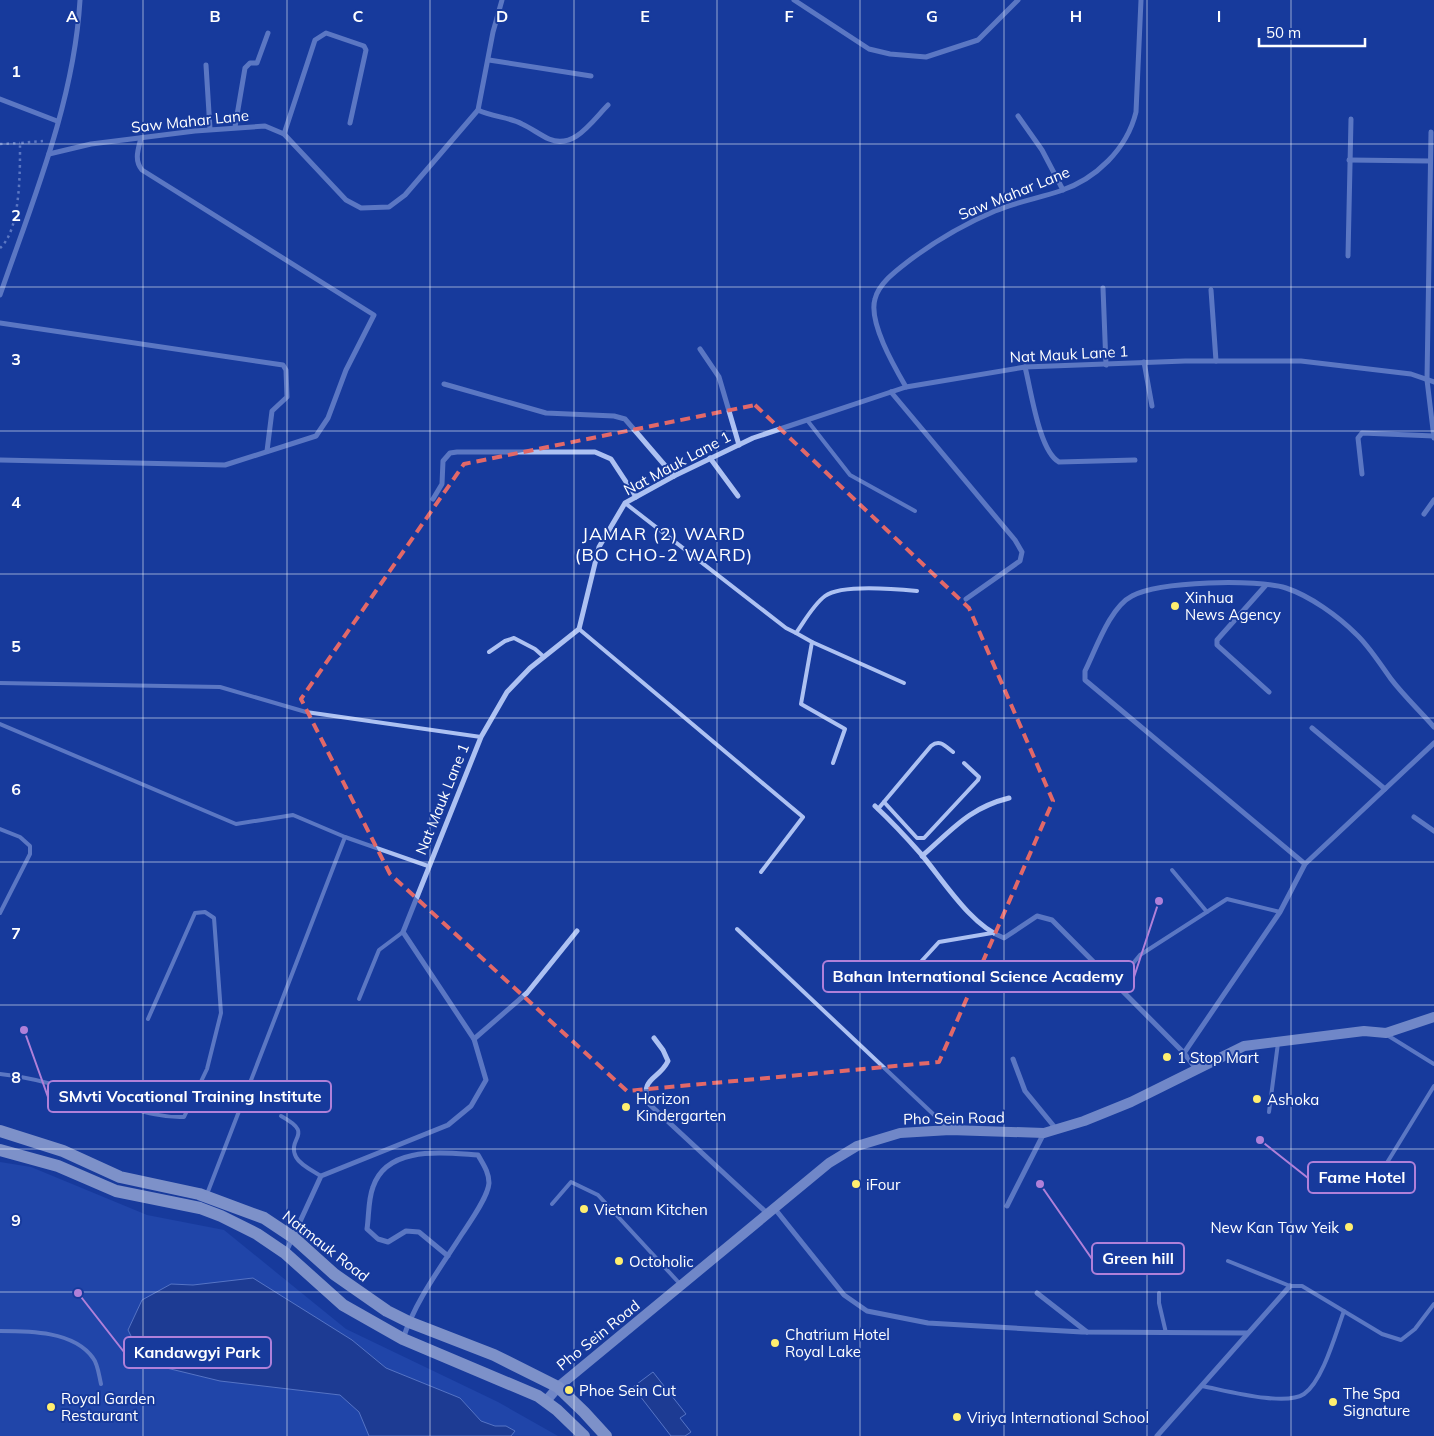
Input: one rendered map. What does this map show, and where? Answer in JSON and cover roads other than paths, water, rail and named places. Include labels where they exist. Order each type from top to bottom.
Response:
[{"type":"main road","name":"Pho Sein Road","points":[[546,1401],[558,1387],[829,1163],[857,1146],[900,1133],[950,1130],[1044,1133],[1057,1131],[1131,1102],[1244,1046],[1364,1031],[1386,1034],[1434,1017]]},
{"type":"main road","name":"Natmauk Road","points":[[0,1131],[63,1152],[120,1177],[206,1196],[264,1218],[294,1238],[334,1274],[366,1298],[409,1322],[494,1356],[558,1387],[606,1436]]},
{"type":"main road","name":"Natmauk Road","points":[[0,1150],[58,1166],[116,1191],[200,1208],[257,1234],[285,1253],[344,1305],[403,1339],[546,1401],[584,1436]]},
{"type":"street","points":[[0,295],[49,154],[67,86],[78,28],[80,0]]},
{"type":"street","name":"Saw Mahar Lane","points":[[49,154],[91,144],[210,129],[265,126],[284,134],[346,200],[361,208],[390,207],[405,195],[478,110],[502,0]]},
{"type":"street","points":[[794,0],[869,49],[890,54],[926,57],[978,40],[1018,0]]},
{"type":"street","name":"Saw Mahar Lane","points":[[906,387],[890,359],[875,318],[874,300],[885,282],[945,234],[997,210],[1063,190],[1102,167],[1125,142],[1132,130],[1136,112],[1142,0]]},
{"type":"street","points":[[284,134],[315,40],[320,35],[326,33],[364,46],[366,50],[350,124]]},
{"type":"street","points":[[235,127],[245,68],[250,63],[257,63],[268,34]]},
{"type":"street","points":[[489,60],[591,76]]},
{"type":"street","points":[[206,66],[210,129]]},
{"type":"street","points":[[0,100],[57,121]]},
{"type":"street","points":[[478,110],[490,116],[520,123],[550,140],[563,143],[574,138],[608,105]]},
{"type":"street","points":[[1018,116],[1042,150],[1063,190]]},
{"type":"street","points":[[1348,256],[1348,160],[1351,119]]},
{"type":"street","points":[[1362,474],[1358,438],[1362,433],[1434,437],[1427,380],[1430,132]]},
{"type":"street","points":[[0,460],[225,465],[316,436],[322,430],[346,370],[374,315],[142,170],[138,165],[137,157],[141,138]]},
{"type":"street","points":[[1348,160],[1430,161]]},
{"type":"street","points":[[1103,288],[1106,364]]},
{"type":"street","points":[[1211,290],[1216,361]]},
{"type":"street","points":[[0,323],[283,365],[286,370],[287,397],[272,411],[267,451]]},
{"type":"street","points":[[700,349],[719,377],[739,444]]},
{"type":"street","name":"Nat Mauk Lane 1","points":[[402,932],[482,738],[507,692],[530,668],[579,629],[600,547],[625,503],[674,476],[739,444],[906,387],[1025,368],[1144,362],[1301,361],[1411,374],[1434,382]]},
{"type":"street","points":[[1144,362],[1152,406]]},
{"type":"street","points":[[1025,368],[1045,445],[1053,459],[1059,462],[1135,460]]},
{"type":"street","points":[[444,384],[546,413],[614,416],[625,419],[674,476]]},
{"type":"street","points":[[891,392],[1016,540],[1022,552],[1020,561],[966,599]]},
{"type":"street","points":[[433,499],[442,484],[443,461],[450,452],[595,452],[611,459],[636,497]]},
{"type":"street","points":[[710,458],[738,496]]},
{"type":"street","points":[[1424,514],[1434,500]]},
{"type":"street","points":[[1305,864],[1086,680],[1084,676],[1115,611],[1132,596],[1169,586],[1201,583],[1289,589],[1318,605],[1357,634],[1393,681],[1434,727]]},
{"type":"street","points":[[1266,586],[1217,640],[1217,645],[1269,692]]},
{"type":"street","points":[[1312,728],[1385,788]]},
{"type":"street","points":[[1184,1053],[1280,912],[1305,864],[1434,743]]},
{"type":"street","points":[[922,856],[974,810],[989,803],[1009,798]]},
{"type":"street","points":[[877,807],[922,856],[963,905],[992,934],[1004,938],[1037,916],[1052,920],[1184,1053],[1196,1069]]},
{"type":"street","points":[[1414,817],[1434,832]]},
{"type":"street","points":[[474,1039],[526,993],[577,931]]},
{"type":"street","points":[[285,1253],[294,1238],[321,1176],[448,1125],[471,1106],[486,1080],[474,1039],[402,932]]},
{"type":"street","points":[[654,1038],[668,1061],[648,1082],[645,1093],[648,1103],[772,1212],[844,1295],[867,1311],[928,1323],[1087,1332],[1247,1334]]},
{"type":"street","points":[[1013,1059],[1025,1091],[1057,1131]]},
{"type":"street","points":[[1007,1206],[1044,1133]]},
{"type":"street","points":[[403,1339],[409,1322],[448,1256],[474,1217],[489,1186],[489,1173],[478,1155],[442,1152],[408,1156],[386,1165],[373,1186],[367,1229],[378,1239],[388,1242],[406,1231],[419,1232],[448,1256]]},
{"type":"street","points":[[1157,1436],[1290,1286]]},
{"type":"street","points":[[1037,1293],[1087,1332]]},
{"type":"lane","points":[[807,420],[850,474],[915,511]]},
{"type":"lane","points":[[625,503],[786,628],[812,642],[904,683]]},
{"type":"lane","points":[[796,633],[825,595],[848,590],[881,587],[917,591]]},
{"type":"lane","points":[[579,629],[803,817],[761,872]]},
{"type":"lane","points":[[489,652],[505,640],[514,638],[535,649],[544,657]]},
{"type":"lane","points":[[812,642],[801,704],[845,730],[833,763]]},
{"type":"lane","points":[[0,683],[220,687],[306,712],[482,738]]},
{"type":"lane","points":[[0,724],[236,824],[293,815],[345,837],[428,866]]},
{"type":"lane","points":[[877,807],[884,802],[884,798],[935,742],[943,743],[953,752]]},
{"type":"lane","points":[[884,802],[917,838],[924,838],[978,780],[979,777],[964,763]]},
{"type":"lane","points":[[0,829],[20,838],[30,846],[30,854],[0,913]]},
{"type":"lane","points":[[206,1196],[345,837]]},
{"type":"lane","points":[[1172,870],[1207,912]]},
{"type":"lane","points":[[1115,985],[1140,956],[1227,899],[1280,912]]},
{"type":"lane","points":[[0,1074],[22,1076],[143,1112],[170,1118],[184,1117],[207,1069],[220,1013],[214,918],[205,912],[195,913],[148,1019]]},
{"type":"lane","points":[[737,929],[950,1130]]},
{"type":"lane","points":[[359,999],[379,950],[402,932]]},
{"type":"lane","points":[[896,989],[939,942],[992,934]]},
{"type":"lane","points":[[1386,1034],[1434,1064]]},
{"type":"lane","points":[[1269,1112],[1278,1041]]},
{"type":"lane","points":[[1385,1166],[1434,1086]]},
{"type":"lane","points":[[281,1116],[296,1124],[299,1129],[295,1153],[296,1158],[321,1176]]},
{"type":"lane","points":[[552,1204],[571,1182],[598,1195],[682,1286]]},
{"type":"lane","points":[[1228,1261],[1290,1286],[1302,1286],[1382,1334],[1401,1340],[1415,1329],[1434,1304]]},
{"type":"lane","points":[[1159,1293],[1159,1302],[1166,1334]]},
{"type":"lane","points":[[1202,1386],[1266,1398],[1287,1399],[1304,1394],[1322,1369],[1344,1311]]},
{"type":"lane","points":[[0,1331],[29,1331],[74,1341],[94,1358],[101,1384]]},
{"type":"place","name":"Xinhua News Agency","points":[[1175,606]]},
{"type":"place","name":"Bahan International Science Academy","points":[[1159,901]]},
{"type":"place","name":"SMvti Vocational Training Institute","points":[[24,1030]]},
{"type":"place","name":"1 Stop Mart","points":[[1167,1057]]},
{"type":"place","name":"Ashoka","points":[[1257,1099]]},
{"type":"place","name":"Horizon Kindergarten","points":[[626,1107]]},
{"type":"place","name":"Fame Hotel","points":[[1260,1140]]},
{"type":"place","name":"iFour","points":[[856,1184]]},
{"type":"place","name":"Green hill","points":[[1040,1184]]},
{"type":"place","name":"Vietnam Kitchen","points":[[584,1209]]},
{"type":"place","name":"New Kan Taw Yeik","points":[[1349,1227]]},
{"type":"place","name":"Octoholic","points":[[619,1261]]},
{"type":"place","name":"Kandawgyi Park","points":[[78,1293]]},
{"type":"place","name":"Chatrium Hotel Royal Lake","points":[[775,1343]]},
{"type":"place","name":"Phoe Sein Cut","points":[[569,1390]]},
{"type":"place","name":"The Spa Signature","points":[[1333,1402]]},
{"type":"place","name":"Royal Garden Restaurant","points":[[51,1407]]},
{"type":"place","name":"Viriya International School","points":[[957,1417]]},
{"type":"district","name":"JAMAR (2) WARD (BO CHO-2 WARD)","points":[[664,543]]}]
